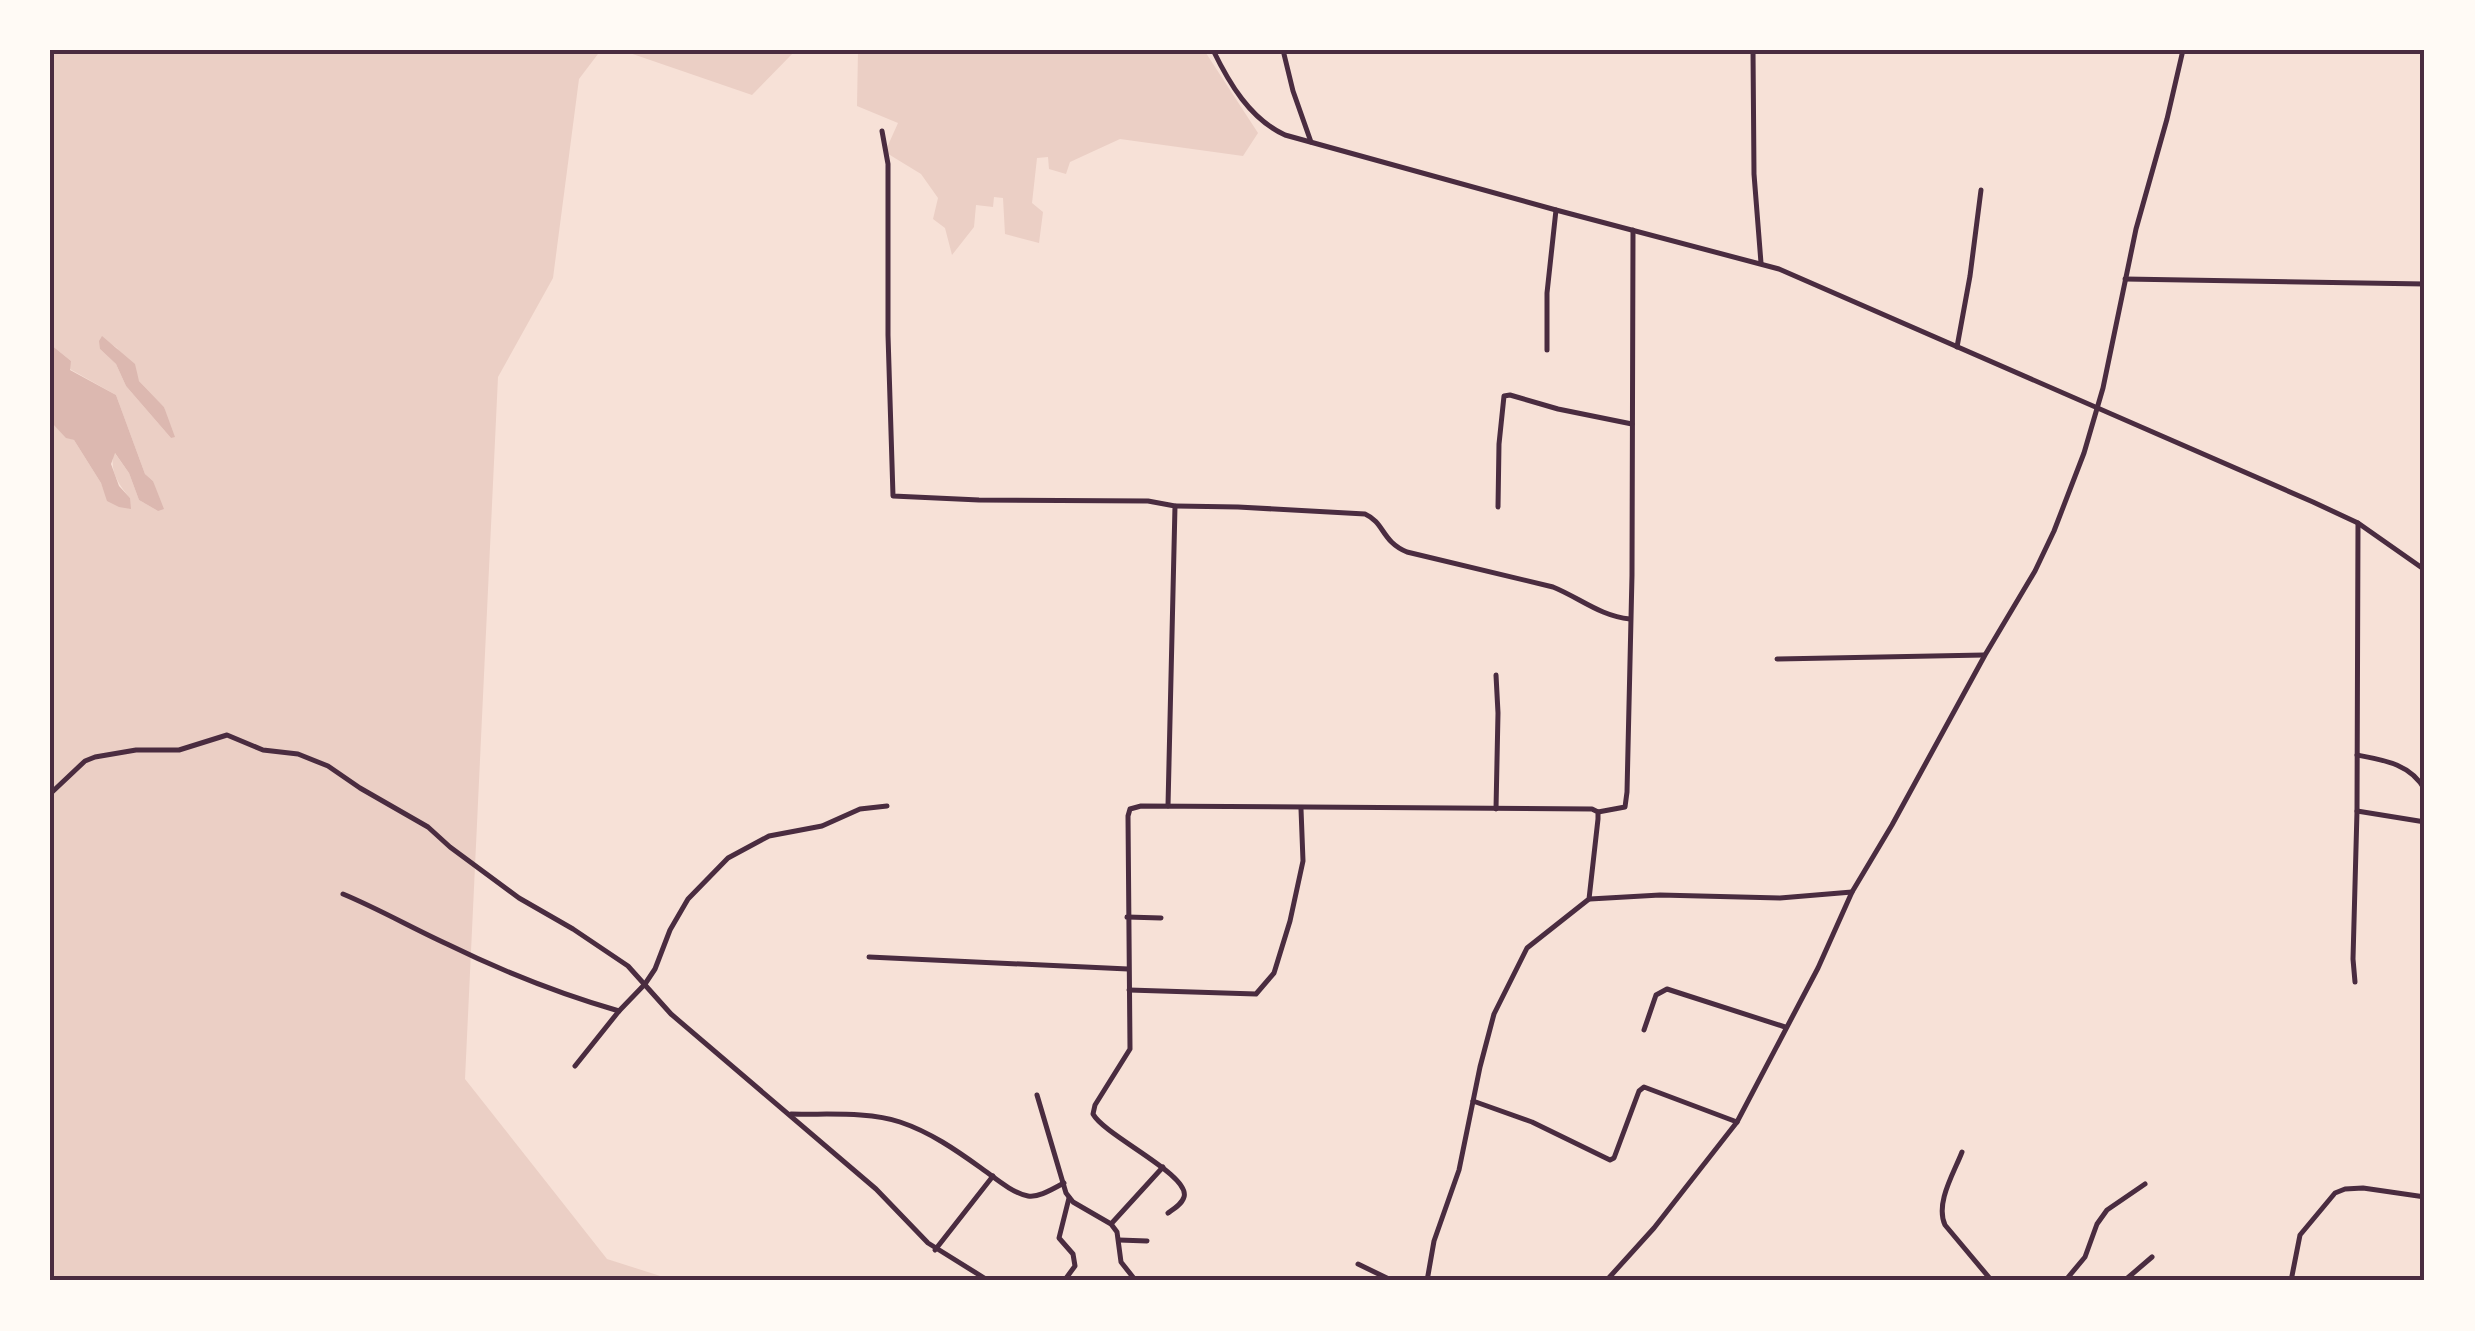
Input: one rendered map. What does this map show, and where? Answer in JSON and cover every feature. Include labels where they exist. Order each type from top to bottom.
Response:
[{"type":"street","points":[[1212,50],[1226,77],[1272,129],[1556,210],[1761,262],[2098,406],[2358,523],[2425,570]]},
{"type":"street","points":[[1283,50],[1311,142]]},
{"type":"street","points":[[1753,50],[1754,174],[1761,262]]},
{"type":"street","points":[[1521,1281],[1607,1281],[1737,1122],[1852,892],[2034,571],[2054,531],[2098,406],[2125,279],[2183,50]]},
{"type":"street","points":[[882,131],[888,164],[893,496],[1148,502],[1365,514],[1373,518],[1392,544],[1407,552],[1553,587],[1602,613],[1630,618]]},
{"type":"street","points":[[1957,347],[1981,190]]},
{"type":"street","points":[[1548,350],[1547,294],[1556,210]]},
{"type":"street","points":[[1168,1214],[1183,1200],[1185,1191],[1162,1167],[1104,1128],[1094,1114],[1095,1105],[1130,1049],[1130,809],[1592,808],[1598,812],[1620,810],[1626,805],[1632,230]]},
{"type":"street","points":[[2125,279],[2425,284]]},
{"type":"street","points":[[1498,507],[1504,396],[1632,424]]},
{"type":"street","points":[[1168,806],[1176,506]]},
{"type":"street","points":[[2354,982],[2358,523]]},
{"type":"street","points":[[1777,659],[1985,655]]},
{"type":"street","points":[[1496,675],[1496,809]]},
{"type":"street","points":[[50,794],[85,761],[95,757],[136,750],[179,750],[220,736],[271,752],[311,758],[328,766],[428,827],[520,898],[628,966],[671,1014],[884,1196],[936,1250],[989,1281]]},
{"type":"street","points":[[2357,755],[2400,766],[2412,773],[2425,790]]},
{"type":"street","points":[[575,1066],[618,1011],[645,984],[688,899],[728,858],[770,836],[822,826],[860,809],[886,806]]},
{"type":"street","points":[[1129,990],[1256,994],[1274,973],[1290,921],[1303,860],[1301,808]]},
{"type":"street","points":[[2357,811],[2425,822]]},
{"type":"street","points":[[1589,899],[1598,812]]},
{"type":"street","points":[[1427,1281],[1434,1241],[1459,1170],[1494,1014],[1527,948],[1589,899],[1660,895],[1780,898],[1852,892]]},
{"type":"street","points":[[343,894],[529,980],[618,1011]]},
{"type":"street","points":[[1128,917],[1161,918]]},
{"type":"street","points":[[870,957],[1128,969]]},
{"type":"street","points":[[1644,1030],[1656,994],[1667,989],[1785,1027]]},
{"type":"street","points":[[1474,1101],[1532,1122],[1610,1160],[1644,1086],[1737,1122]]},
{"type":"street","points":[[1037,1096],[1069,1198],[1058,1238],[1072,1254],[1076,1266],[1064,1281]]},
{"type":"street","points":[[789,1114],[878,1117],[901,1122],[953,1148],[1029,1196],[1064,1183]]},
{"type":"street","points":[[1962,1152],[1941,1216],[1944,1225],[1992,1281]]},
{"type":"street","points":[[1112,1224],[1162,1167]]},
{"type":"street","points":[[936,1250],[993,1176]]},
{"type":"street","points":[[2065,1281],[2085,1257],[2097,1224],[2107,1210],[2145,1184]]},
{"type":"street","points":[[2291,1281],[2300,1235],[2335,1192],[2363,1188],[2425,1196]]},
{"type":"street","points":[[1069,1198],[1112,1224],[1119,1240],[1121,1262],[1136,1281]]},
{"type":"street","points":[[1119,1240],[1147,1241]]},
{"type":"street","points":[[2124,1281],[2152,1257]]},
{"type":"street","points":[[1358,1264],[1393,1281]]},
{"type":"shaded area","points":[[50,50],[601,50],[579,79],[553,278],[498,377],[465,1079],[607,1259],[676,1281],[50,1281],[50,421],[74,440],[108,501],[130,498],[116,476],[114,452],[129,473],[139,500],[158,511],[153,481],[145,474],[116,395],[68,368],[71,361],[50,344]],"holes":[[[101,337],[117,348],[139,381],[164,407],[171,438],[126,386],[116,364],[100,349]]]},
{"type":"shaded area","points":[[621,50],[796,50],[752,95]]},
{"type":"shaded area","points":[[858,50],[1204,50],[1258,133],[1243,156],[1120,139],[1070,162],[1066,174],[1049,169],[1048,157],[1037,158],[1032,203],[1043,212],[1039,243],[1005,234],[1003,198],[994,197],[993,207],[976,205],[974,227],[952,255],[945,228],[933,219],[938,198],[921,174],[885,152],[898,123],[857,106]]},
{"type":"shaded area","points":[[102,336],[135,364],[139,381],[164,407],[175,437],[171,438],[126,386],[116,364],[100,349]]},
{"type":"shaded area","points":[[50,344],[71,361],[70,370],[116,395],[145,474],[153,481],[164,509],[158,511],[139,500],[129,473],[115,453],[111,464],[119,486],[130,498],[131,509],[107,501],[101,483],[74,440],[66,438],[50,421]]}]
